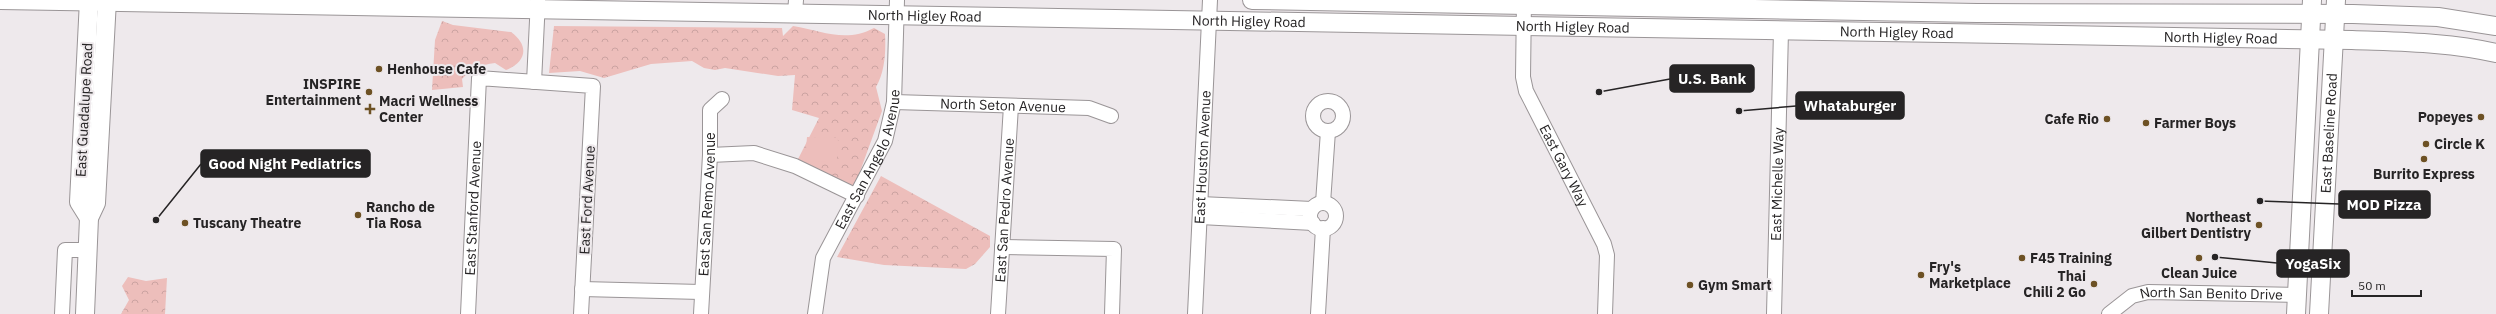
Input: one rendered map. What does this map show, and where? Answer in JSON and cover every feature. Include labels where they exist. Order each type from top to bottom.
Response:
[{"type":"main road","name":"North Higley Road","points":[[0,0],[897,8],[1209,20],[1524,12],[1782,9],[2054,13],[2336,7],[2438,17],[2496,26]]},
{"type":"main road","name":"North Higley Road","points":[[1252,0],[1524,12],[1781,31],[2429,42],[2460,45],[2496,53]]},
{"type":"main road","name":"East Guadalupe Road","points":[[89,1],[80,202],[89,218]]},
{"type":"main road","name":"East Guadalupe Road","points":[[85,314],[89,218],[96,203],[107,1]]},
{"type":"main road","name":"East Baseline Road","points":[[2296,314],[2311,7]]},
{"type":"main road","name":"East Baseline Road","points":[[2319,305],[2336,7]]},
{"type":"main road","points":[[1781,31],[1782,9]]},
{"type":"main road","points":[[2054,13],[2054,35]]},
{"type":"main road","points":[[2297,295],[2319,305]]},
{"type":"street","name":"East Houston Avenue","points":[[1195,314],[1210,0]]},
{"type":"street","points":[[534,82],[538,5]]},
{"type":"street","name":"East San Angelo Avenue","points":[[815,314],[823,258],[885,141],[894,102],[897,8]]},
{"type":"street","name":"East Gary Way","points":[[1524,12],[1523,77],[1526,91],[1604,244],[1607,255],[1606,314]]},
{"type":"street","name":"East Michelle Way","points":[[1774,314],[1781,31]]},
{"type":"street","name":"East Stanford Avenue","points":[[468,314],[479,78],[534,82]]},
{"type":"street","name":"East Ford Avenue","points":[[534,82],[592,86],[581,314]]},
{"type":"street","name":"East San Remo Avenue","points":[[701,314],[701,292],[710,155],[710,110],[722,99]]},
{"type":"street","name":"North Seton Avenue","points":[[894,102],[1089,108],[1111,116]]},
{"type":"street","name":"East San Pedro Avenue","points":[[998,314],[1011,106]]},
{"type":"street","points":[[1318,314],[1318,216],[1328,131]]},
{"type":"street","points":[[710,155],[754,153],[795,166],[857,196]]},
{"type":"street","points":[[1200,211],[1318,216]]},
{"type":"street","points":[[1002,247],[1114,249],[1112,314]]},
{"type":"street","points":[[62,314],[65,250],[87,250]]},
{"type":"street","points":[[582,289],[701,292]]},
{"type":"street","name":"North San Benito Drive","points":[[2109,314],[2132,296],[2148,292],[2297,295]]},
{"type":"green space","points":[[442,21],[453,25],[511,32],[517,37],[523,48],[521,58],[513,67],[506,70],[495,63],[485,65],[469,72],[462,79],[463,87],[432,90],[435,40]]},
{"type":"green space","points":[[554,26],[782,28],[783,36],[793,26],[824,33],[844,35],[854,35],[874,28],[885,34],[884,61],[881,75],[876,87],[882,111],[854,188],[796,163],[819,118],[792,110],[795,75],[778,76],[725,68],[715,70],[704,68],[692,61],[651,64],[604,78],[580,71],[549,73]]},
{"type":"green space","points":[[807,137],[838,138],[837,162],[805,161]]},
{"type":"green space","points":[[881,176],[990,236],[990,247],[975,264],[966,269],[884,265],[837,257]]},
{"type":"green space","points":[[128,277],[146,281],[167,278],[165,314],[121,314],[129,300],[122,286]]},
{"type":"place","name":"Henhouse Cafe","points":[[379,69]]},
{"type":"place","name":"INSPIRE Entertainment","points":[[369,92]]},
{"type":"place","name":"U.S. Bank","points":[[1599,92]]},
{"type":"place","name":"Macri Wellness Center","points":[[370,109]]},
{"type":"place","name":"Whataburger","points":[[1739,111]]},
{"type":"place","name":"Popeyes","points":[[2481,117]]},
{"type":"place","name":"Cafe Rio","points":[[2107,119]]},
{"type":"place","name":"Farmer Boys","points":[[2146,123]]},
{"type":"place","name":"Circle K","points":[[2426,144]]},
{"type":"place","name":"Burrito Express","points":[[2424,159]]},
{"type":"place","name":"MOD Pizza","points":[[2260,201]]},
{"type":"place","name":"Rancho de Tia Rosa","points":[[358,215]]},
{"type":"place","name":"Good Night Pediatrics","points":[[156,220]]},
{"type":"place","name":"Tuscany Theatre","points":[[185,223]]},
{"type":"place","name":"Northeast Gilbert Dentistry","points":[[2259,225]]},
{"type":"place","name":"YogaSix","points":[[2215,257]]},
{"type":"place","name":"F45 Training","points":[[2022,258]]},
{"type":"place","name":"Clean Juice","points":[[2199,258]]},
{"type":"place","name":"Fry's Marketplace","points":[[1921,275]]},
{"type":"place","name":"Thai Chili 2 Go","points":[[2094,284]]},
{"type":"place","name":"Gym Smart","points":[[1690,285]]}]
